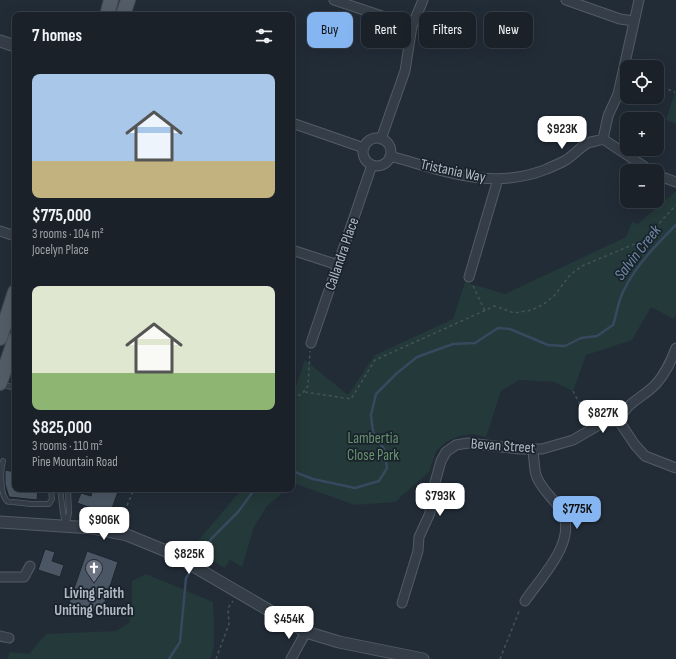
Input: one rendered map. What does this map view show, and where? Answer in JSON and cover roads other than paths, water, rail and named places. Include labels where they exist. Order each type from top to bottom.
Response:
[{"type":"main road","points":[[107,12],[111,0]]},
{"type":"main road","points":[[124,12],[128,0]]},
{"type":"main road","points":[[0,338],[12,301]]},
{"type":"main road","points":[[0,383],[12,348]]},
{"type":"street","points":[[334,0],[412,26]]},
{"type":"street","points":[[381,139],[405,71],[412,26],[423,0]]},
{"type":"street","points":[[566,0],[620,19],[634,21]]},
{"type":"street","points":[[638,0],[618,94],[608,116],[603,139],[640,164]]},
{"type":"street","points":[[0,41],[12,45]]},
{"type":"street","points":[[295,124],[364,148]]},
{"type":"street","points":[[381,139],[389,146],[390,156],[383,165],[372,165],[364,158],[364,148],[370,140],[381,139]]},
{"type":"street","name":"Tristania Way","points":[[390,156],[459,175],[480,179],[498,180],[547,169],[566,160],[587,144],[603,139]]},
{"type":"street","name":"Callandra Place","points":[[311,343],[372,165]]},
{"type":"street","points":[[664,178],[676,182]]},
{"type":"street","points":[[469,277],[498,180]]},
{"type":"street","points":[[0,231],[12,235]]},
{"type":"street","points":[[295,251],[338,265]]},
{"type":"street","points":[[676,348],[669,366],[657,383],[623,410],[619,421],[635,445],[645,456],[676,468]]},
{"type":"street","name":"Bevan Street","points":[[402,603],[418,551],[420,537],[430,513],[431,496],[441,461],[446,452],[456,445],[468,443],[533,450],[573,440],[604,422],[619,421]]},
{"type":"street","points":[[525,601],[562,548],[566,534],[566,521],[561,510],[541,485],[536,476],[533,450]]},
{"type":"street","points":[[0,522],[92,528],[115,532],[171,553],[217,578],[306,632],[339,642],[423,659]]},
{"type":"street","points":[[0,577],[24,577],[30,566]]},
{"type":"street","points":[[291,659],[306,632]]},
{"type":"lane","points":[[0,383],[12,387]]},
{"type":"lane","points":[[3,461],[0,471],[1,495],[6,501],[30,504],[50,504],[52,500],[51,492]]},
{"type":"lane","points":[[60,492],[62,505],[61,513],[66,526]]},
{"type":"lane","points":[[66,526],[69,513],[68,492]]},
{"type":"waterway","name":"Salvin Creek","points":[[295,472],[313,479],[355,488],[379,481],[387,468],[384,449],[373,432],[371,415],[376,394],[396,374],[417,357],[453,344],[475,343],[498,328],[510,329],[548,345],[565,346],[581,338],[597,336],[613,325],[620,298],[629,281],[647,255],[676,225]]},
{"type":"waterway","name":"Salvin Creek","points":[[196,563],[212,538],[238,512],[253,492]]},
{"type":"waterway","name":"Salvin Creek","points":[[169,659],[180,642],[186,578],[192,569]]},
{"type":"place","name":"Living Faith Uniting Church","points":[[94,583]]},
{"type":"park label","name":"Lambertia Close Park","points":[[373,446]]}]
